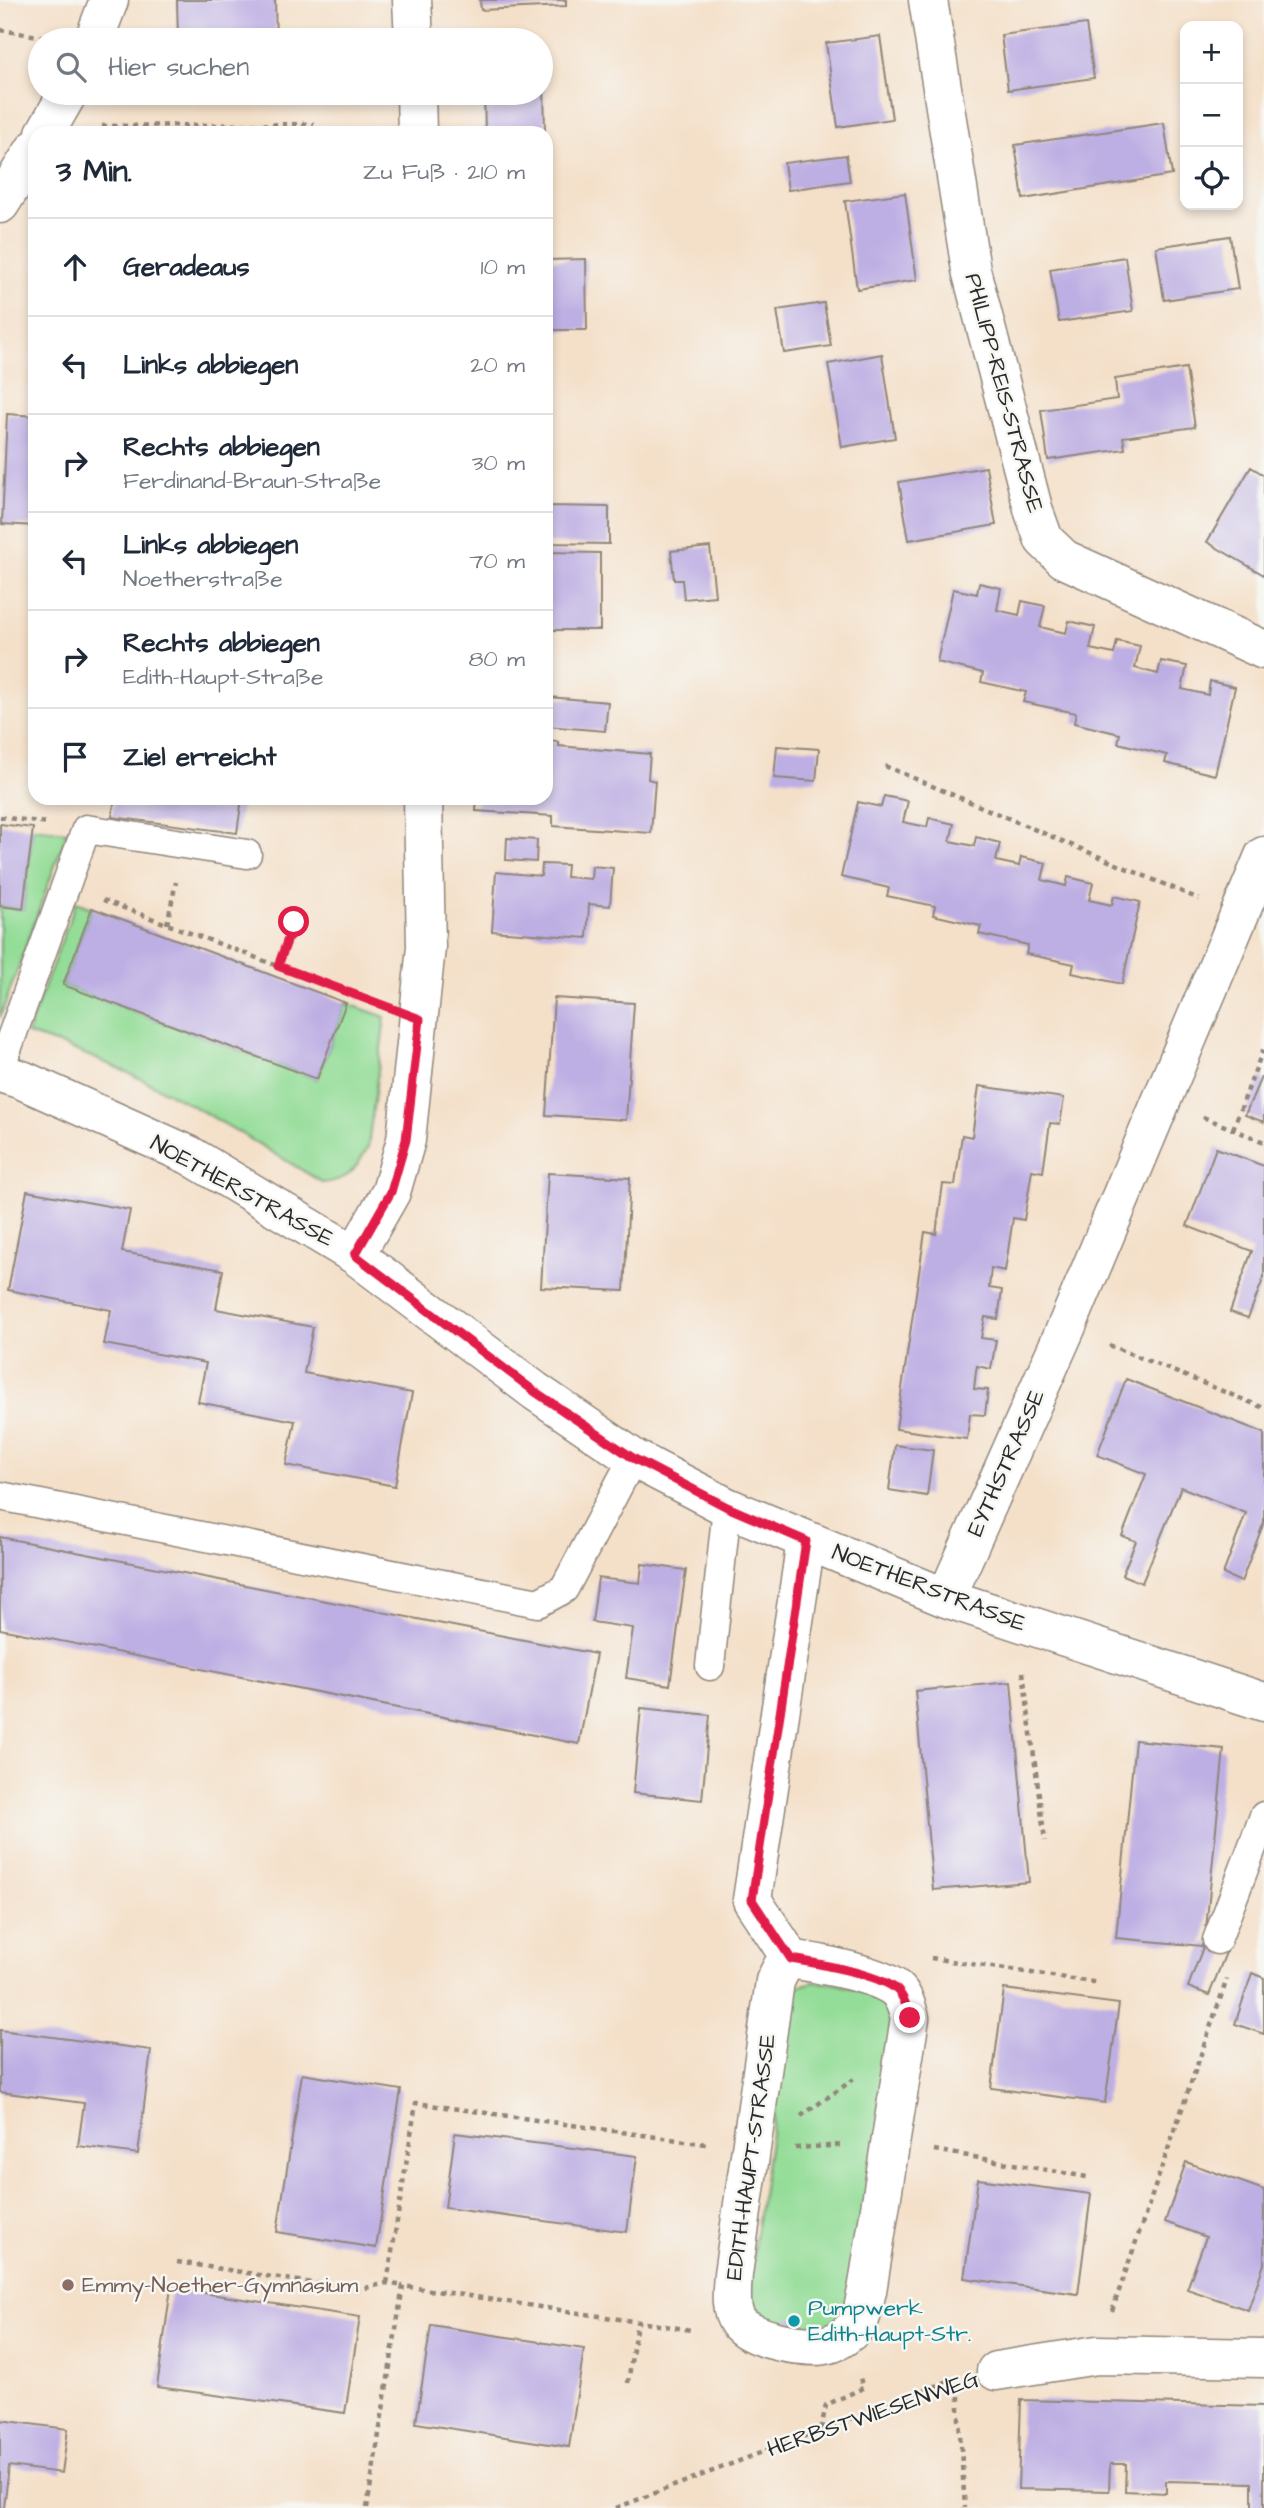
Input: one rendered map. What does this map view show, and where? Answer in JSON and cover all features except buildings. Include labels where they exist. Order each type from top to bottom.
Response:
[{"type":"street","points":[[98,28],[109,0]]},
{"type":"street","points":[[412,0],[413,28]]},
{"type":"street","name":"PHILIPP-REIS-STRASSE","points":[[928,0],[971,270],[1034,512],[1044,540],[1064,559],[1264,650]]},
{"type":"street","points":[[416,105],[417,126]]},
{"type":"street","points":[[0,204],[28,160]]},
{"type":"street","points":[[355,1255],[391,1192],[406,1140],[426,947],[423,805]]},
{"type":"street","name":"EYTHSTRASSE","points":[[946,1598],[1066,1328],[1264,856]]},
{"type":"street","name":"NOETHERSTRASSE","points":[[0,1071],[189,1155],[355,1255],[534,1391],[633,1458],[727,1507],[946,1598],[1264,1702]]},
{"type":"street","points":[[738,2321],[749,2331],[764,2338],[818,2346],[833,2344],[858,2324],[867,2291],[910,2018],[903,1998],[883,1982],[818,1963],[791,1959],[752,1900],[806,1541]]},
{"type":"street","name":"EDITH-HAUPT-STRASSE","points":[[738,2321],[732,2305],[733,2274],[775,1982],[780,1969],[791,1959]]},
{"type":"street","name":"HERBSTWIESENWEG","points":[[978,2374],[1097,2355],[1264,2358]]},
{"type":"lane","points":[[0,1071],[86,829],[247,854]]},
{"type":"lane","points":[[0,1496],[538,1603],[564,1589],[633,1458]]},
{"type":"lane","points":[[710,1667],[727,1507]]},
{"type":"lane","points":[[1217,1940],[1264,1816]]},
{"type":"path","points":[[0,30],[28,34]]},
{"type":"path","points":[[58,112],[100,126]]},
{"type":"path","points":[[173,126],[314,124]]},
{"type":"path","points":[[884,766],[1239,916]]},
{"type":"path","points":[[65,886],[420,1019]]},
{"type":"path","points":[[278,966],[294,922]]},
{"type":"path","points":[[1233,1129],[1264,1047]]},
{"type":"path","points":[[1160,1100],[1264,1142]]},
{"type":"path","points":[[1066,1328],[1264,1408]]},
{"type":"path","points":[[1016,1621],[1045,1841]]},
{"type":"path","points":[[903,1998],[924,1978],[928,1958],[1100,1983]]},
{"type":"path","points":[[1097,2355],[1228,1976]]},
{"type":"path","points":[[752,2150],[906,2042]]},
{"type":"path","points":[[387,2283],[416,2103],[752,2150],[891,2143],[1087,2177]]},
{"type":"path","points":[[177,2262],[356,2290],[387,2283],[707,2332],[738,2321]]},
{"type":"path","points":[[367,2508],[403,2286]]},
{"type":"path","points":[[628,2384],[637,2322]]},
{"type":"path","points":[[965,2508],[959,2419],[978,2374]]},
{"type":"path","name":"HERBSTWIESENWEG","points":[[616,2508],[978,2374]]},
{"type":"green space","points":[[33,828],[67,832],[0,1018],[0,906],[23,909]]},
{"type":"green space","points":[[76,902],[92,908],[63,985],[317,1079],[346,1003],[385,1017],[368,1147],[351,1172],[340,1179],[323,1183],[180,1099],[105,1062],[27,1034]]},
{"type":"green space","points":[[814,1982],[843,1986],[873,1996],[888,2007],[896,2022],[856,2289],[840,2317],[826,2328],[770,2325],[752,2299],[750,2274],[792,1994],[799,1986]]},
{"type":"place","name":"Emmy-Noether-Gymnasium","points":[[68,2285]]},
{"type":"place","name":"Pumpwerk Edith-Haupt-Str.","points":[[794,2321]]},
{"type":"route","points":[[294,922],[278,966],[420,1019],[406,1140],[391,1192],[355,1255],[534,1391],[633,1458],[727,1507],[806,1541],[752,1900],[791,1959],[818,1963],[883,1982],[903,1998],[910,2018]]}]
